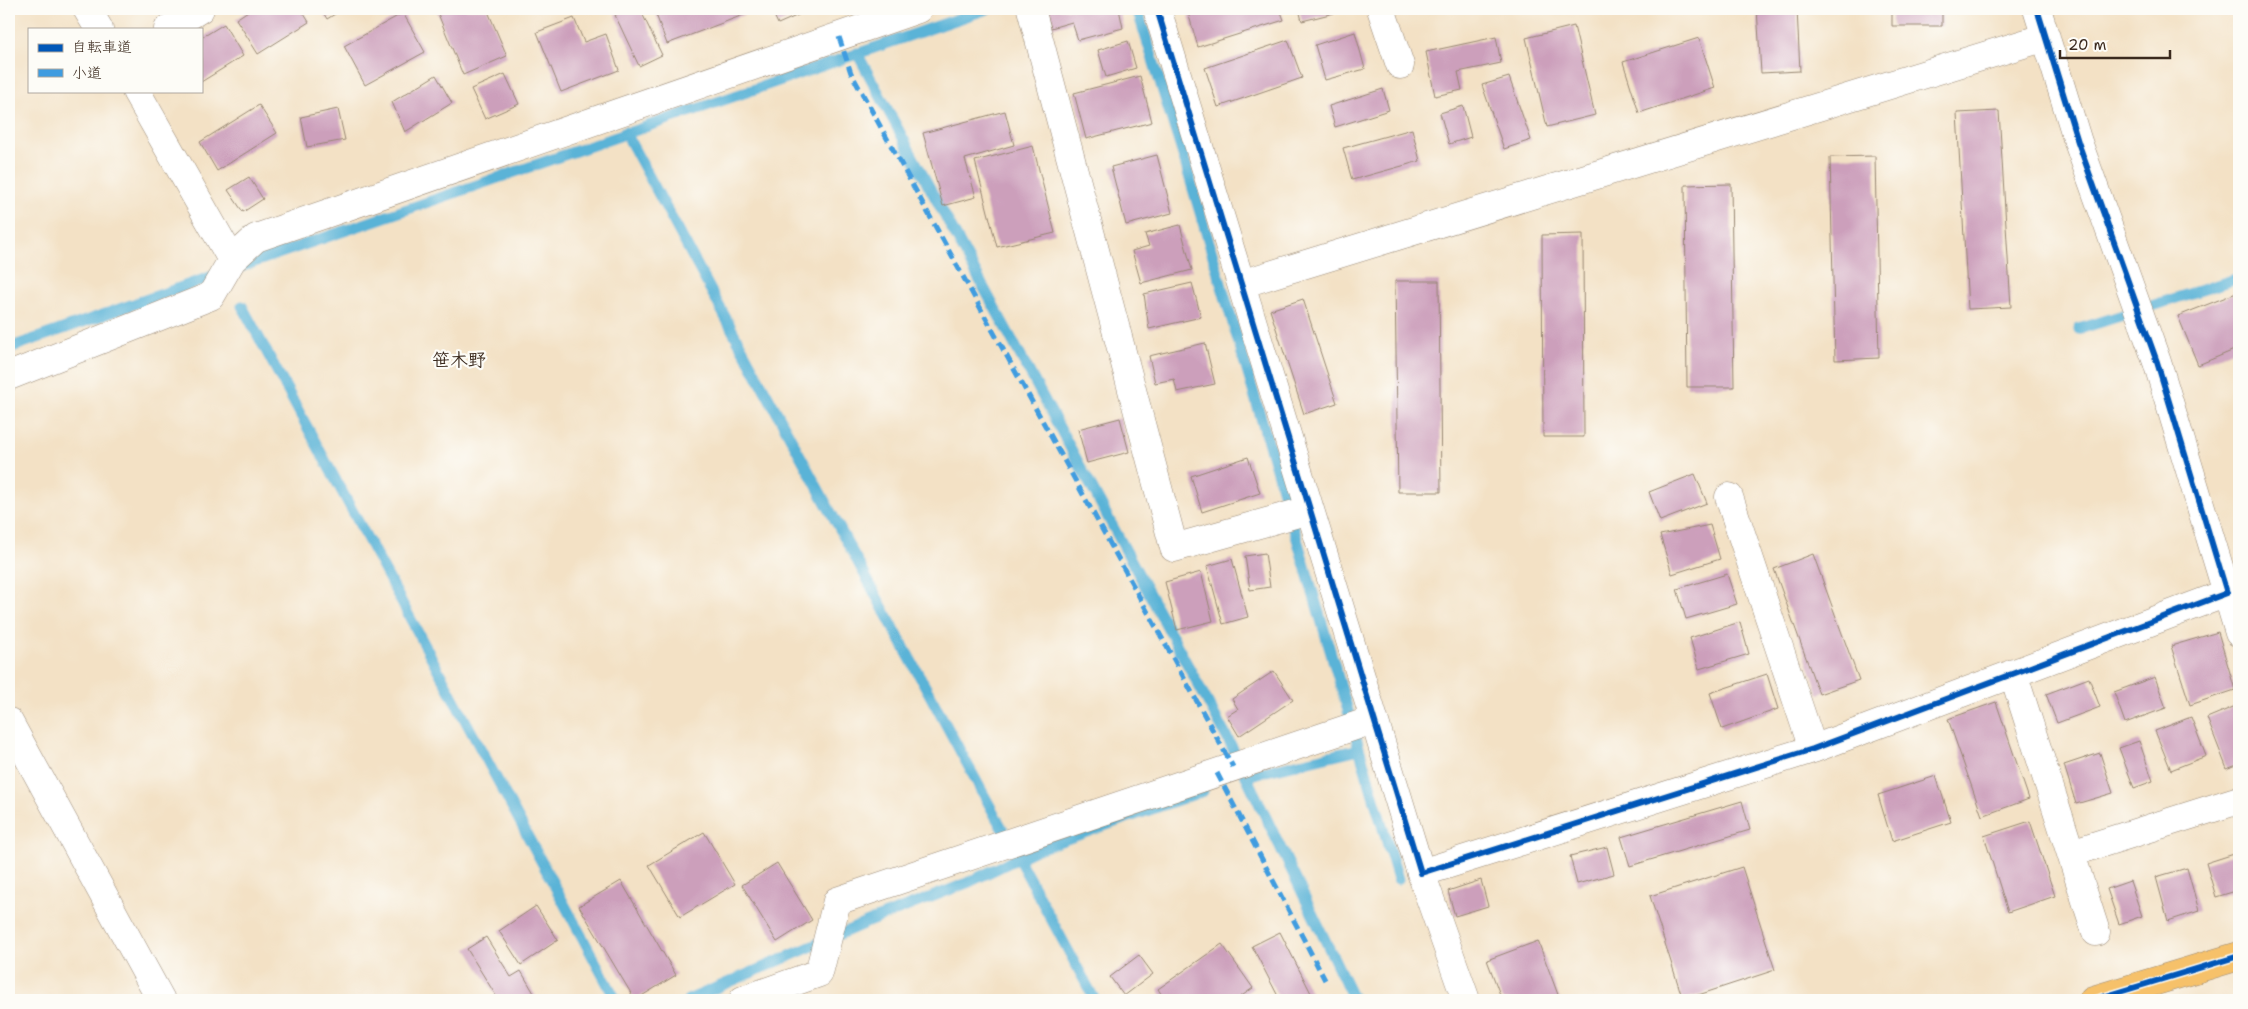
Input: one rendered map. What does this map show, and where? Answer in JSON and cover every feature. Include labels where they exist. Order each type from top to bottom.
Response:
[{"type":"main road","points":[[2093,1000],[2239,956]]},
{"type":"street","points":[[87,9],[98,28]]},
{"type":"street","points":[[170,28],[200,9]]},
{"type":"street","points":[[9,376],[211,296],[232,260],[256,238],[918,9]]},
{"type":"street","points":[[1030,9],[1174,548],[1309,510]]},
{"type":"street","points":[[1157,9],[1421,874],[1466,1000]]},
{"type":"street","points":[[1382,9],[1400,65]]},
{"type":"street","points":[[1241,284],[2044,17],[2078,142],[2157,362],[2239,633]]},
{"type":"street","points":[[137,92],[232,260]]},
{"type":"street","points":[[1729,497],[1813,749]]},
{"type":"street","points":[[1421,874],[1813,749],[2226,593]]},
{"type":"street","points":[[2013,674],[2096,932]]},
{"type":"street","points":[[743,1000],[819,974],[837,901],[1373,720]]},
{"type":"street","points":[[9,722],[161,1000]]},
{"type":"street","points":[[2071,853],[2239,800]]},
{"type":"building","points":[[251,9],[301,9],[309,22],[258,54],[236,19]]},
{"type":"building","points":[[321,9],[343,9],[327,19]]},
{"type":"building","points":[[436,9],[487,9],[507,56],[463,75]]},
{"type":"building","points":[[629,9],[640,9],[662,55],[639,66],[615,15]]},
{"type":"building","points":[[654,9],[759,9],[667,44]]},
{"type":"building","points":[[771,9],[812,9],[778,24]]},
{"type":"building","points":[[1045,9],[1119,9],[1123,28],[1078,40],[1072,22],[1051,28]]},
{"type":"building","points":[[1187,9],[1280,9],[1284,20],[1198,47]]},
{"type":"building","points":[[1299,9],[1333,9],[1334,13],[1302,21]]},
{"type":"building","points":[[1757,9],[1797,9],[1800,71],[1761,73]]},
{"type":"building","points":[[1892,9],[1942,9],[1942,26],[1892,26]]},
{"type":"building","points":[[403,13],[425,52],[365,85],[344,46]]},
{"type":"building","points":[[574,18],[584,42],[606,34],[619,70],[561,92],[537,32]]},
{"type":"building","points":[[224,24],[243,56],[202,81],[202,37]]},
{"type":"building","points":[[1574,26],[1595,115],[1547,127],[1526,38]]},
{"type":"building","points":[[1355,32],[1365,69],[1325,80],[1315,45]]},
{"type":"building","points":[[1496,37],[1501,63],[1458,72],[1462,90],[1435,96],[1426,52]]},
{"type":"building","points":[[1699,38],[1715,88],[1639,113],[1623,62]]},
{"type":"building","points":[[1288,40],[1302,78],[1218,107],[1205,68]]},
{"type":"building","points":[[1128,41],[1136,68],[1106,77],[1098,50]]},
{"type":"building","points":[[505,74],[519,104],[485,119],[471,89]]},
{"type":"building","points":[[436,75],[452,103],[405,132],[392,102]]},
{"type":"building","points":[[1140,76],[1152,122],[1086,139],[1074,93]]},
{"type":"building","points":[[1509,77],[1531,140],[1504,149],[1482,85]]},
{"type":"building","points":[[1383,89],[1389,110],[1335,127],[1329,106]]},
{"type":"building","points":[[259,105],[277,133],[217,171],[200,142]]},
{"type":"building","points":[[1463,106],[1471,137],[1449,144],[1440,113]]},
{"type":"building","points":[[338,109],[345,140],[307,147],[301,117]]},
{"type":"building","points":[[1005,111],[1014,145],[965,159],[976,197],[943,206],[923,133]]},
{"type":"building","points":[[1999,111],[2011,307],[1968,309],[1957,113]]},
{"type":"building","points":[[1412,129],[1420,161],[1352,180],[1343,148]]},
{"type":"building","points":[[1033,146],[1055,233],[997,247],[975,161]]},
{"type":"building","points":[[1157,155],[1172,213],[1126,225],[1111,167]]},
{"type":"building","points":[[1875,156],[1879,358],[1835,360],[1830,157]]},
{"type":"building","points":[[249,177],[263,199],[243,212],[228,190]]},
{"type":"building","points":[[1731,184],[1734,387],[1687,387],[1685,185]]},
{"type":"building","points":[[1180,225],[1192,270],[1141,283],[1132,251],[1149,246],[1145,234]]},
{"type":"building","points":[[1583,234],[1584,437],[1543,437],[1542,235]]},
{"type":"building","points":[[1395,281],[1439,281],[1441,492],[1398,492]]},
{"type":"building","points":[[1192,283],[1201,317],[1149,329],[1144,294]]},
{"type":"building","points":[[2239,292],[2239,348],[2198,365],[2178,316]]},
{"type":"building","points":[[1303,299],[1337,403],[1304,414],[1270,310]]},
{"type":"building","points":[[1205,343],[1215,384],[1177,392],[1174,379],[1155,383],[1149,356]]},
{"type":"building","points":[[1120,418],[1129,452],[1087,463],[1078,429]]},
{"type":"building","points":[[1248,457],[1260,493],[1202,512],[1191,476]]},
{"type":"building","points":[[1695,474],[1707,503],[1660,521],[1649,492]]},
{"type":"building","points":[[1710,525],[1720,559],[1672,574],[1660,535]]},
{"type":"building","points":[[1265,553],[1270,587],[1250,590],[1245,556]]},
{"type":"building","points":[[1813,554],[1859,680],[1819,694],[1774,569]]},
{"type":"building","points":[[1232,559],[1248,617],[1223,624],[1207,566]]},
{"type":"building","points":[[1201,572],[1213,621],[1177,630],[1165,582]]},
{"type":"building","points":[[1727,574],[1737,604],[1686,619],[1677,589]]},
{"type":"building","points":[[1740,622],[1749,654],[1699,669],[1690,638]]},
{"type":"building","points":[[2218,632],[2235,690],[2190,705],[2171,646]]},
{"type":"building","points":[[1274,671],[1293,700],[1239,736],[1227,716],[1238,709],[1232,699]]},
{"type":"building","points":[[1767,674],[1778,709],[1722,729],[1710,693]]},
{"type":"building","points":[[2155,677],[2166,708],[2125,723],[2114,692]]},
{"type":"building","points":[[2089,678],[2100,707],[2057,723],[2046,694]]},
{"type":"building","points":[[1996,702],[2029,799],[1982,816],[1948,719]]},
{"type":"building","points":[[2238,705],[2239,764],[2227,769],[2207,718]]},
{"type":"building","points":[[2191,717],[2206,756],[2171,770],[2155,731]]},
{"type":"building","points":[[2139,741],[2153,781],[2134,788],[2119,748]]},
{"type":"building","points":[[2100,753],[2113,793],[2076,804],[2064,765]]},
{"type":"building","points":[[1936,776],[1951,822],[1892,841],[1878,795]]},
{"type":"building","points":[[1742,801],[1750,830],[1630,866],[1621,837]]},
{"type":"building","points":[[2030,821],[2055,896],[2008,912],[1984,836]]},
{"type":"building","points":[[704,832],[735,884],[680,917],[649,865]]},
{"type":"building","points":[[1607,847],[1614,874],[1577,884],[1570,856]]},
{"type":"building","points":[[2234,854],[2239,872],[2239,890],[2216,897],[2206,863]]},
{"type":"building","points":[[777,863],[812,920],[777,942],[742,885]]},
{"type":"building","points":[[1742,867],[1775,970],[1683,1000],[1650,896]]},
{"type":"building","points":[[2187,868],[2199,911],[2168,921],[2156,877]]},
{"type":"building","points":[[1481,880],[1488,906],[1455,916],[1448,891]]},
{"type":"building","points":[[621,881],[676,975],[635,1000],[579,906]]},
{"type":"building","points":[[2130,881],[2142,916],[2119,924],[2107,889]]},
{"type":"building","points":[[536,906],[558,940],[521,965],[499,931]]},
{"type":"building","points":[[1280,932],[1312,995],[1303,1000],[1280,1000],[1252,946]]},
{"type":"building","points":[[486,937],[511,977],[521,971],[538,1000],[495,1000],[498,999],[467,949]]},
{"type":"building","points":[[1538,941],[1560,1000],[1502,1000],[1487,960]]},
{"type":"building","points":[[1222,944],[1253,988],[1236,1000],[1165,1000],[1158,989]]},
{"type":"building","points":[[1139,955],[1153,974],[1124,996],[1110,977]]},
{"type":"waterway","points":[[234,269],[987,9]]},
{"type":"waterway","points":[[1137,9],[1182,152],[1398,879]]},
{"type":"waterway","points":[[857,53],[1232,747],[1354,1000]]},
{"type":"waterway","points":[[625,132],[1095,1000]]},
{"type":"waterway","points":[[9,348],[219,274]]},
{"type":"waterway","points":[[2079,329],[2239,278]]},
{"type":"waterway","points":[[242,306],[616,1000]]},
{"type":"waterway","points":[[1246,776],[1359,749]]},
{"type":"waterway","points":[[688,1000],[868,922],[967,883],[1035,850],[1203,791]]},
{"type":"marked path","points":[[839,37],[851,73],[1233,767]]},
{"type":"marked path","points":[[1217,773],[1325,980]]},
{"type":"cycle path","points":[[1157,9],[1421,873],[1813,749],[2227,593],[2157,362],[2078,142],[2037,9]]},
{"type":"cycle path","points":[[2093,1000],[2239,956]]},
{"type":"district","name":"笹木野","points":[[459,360]]}]
